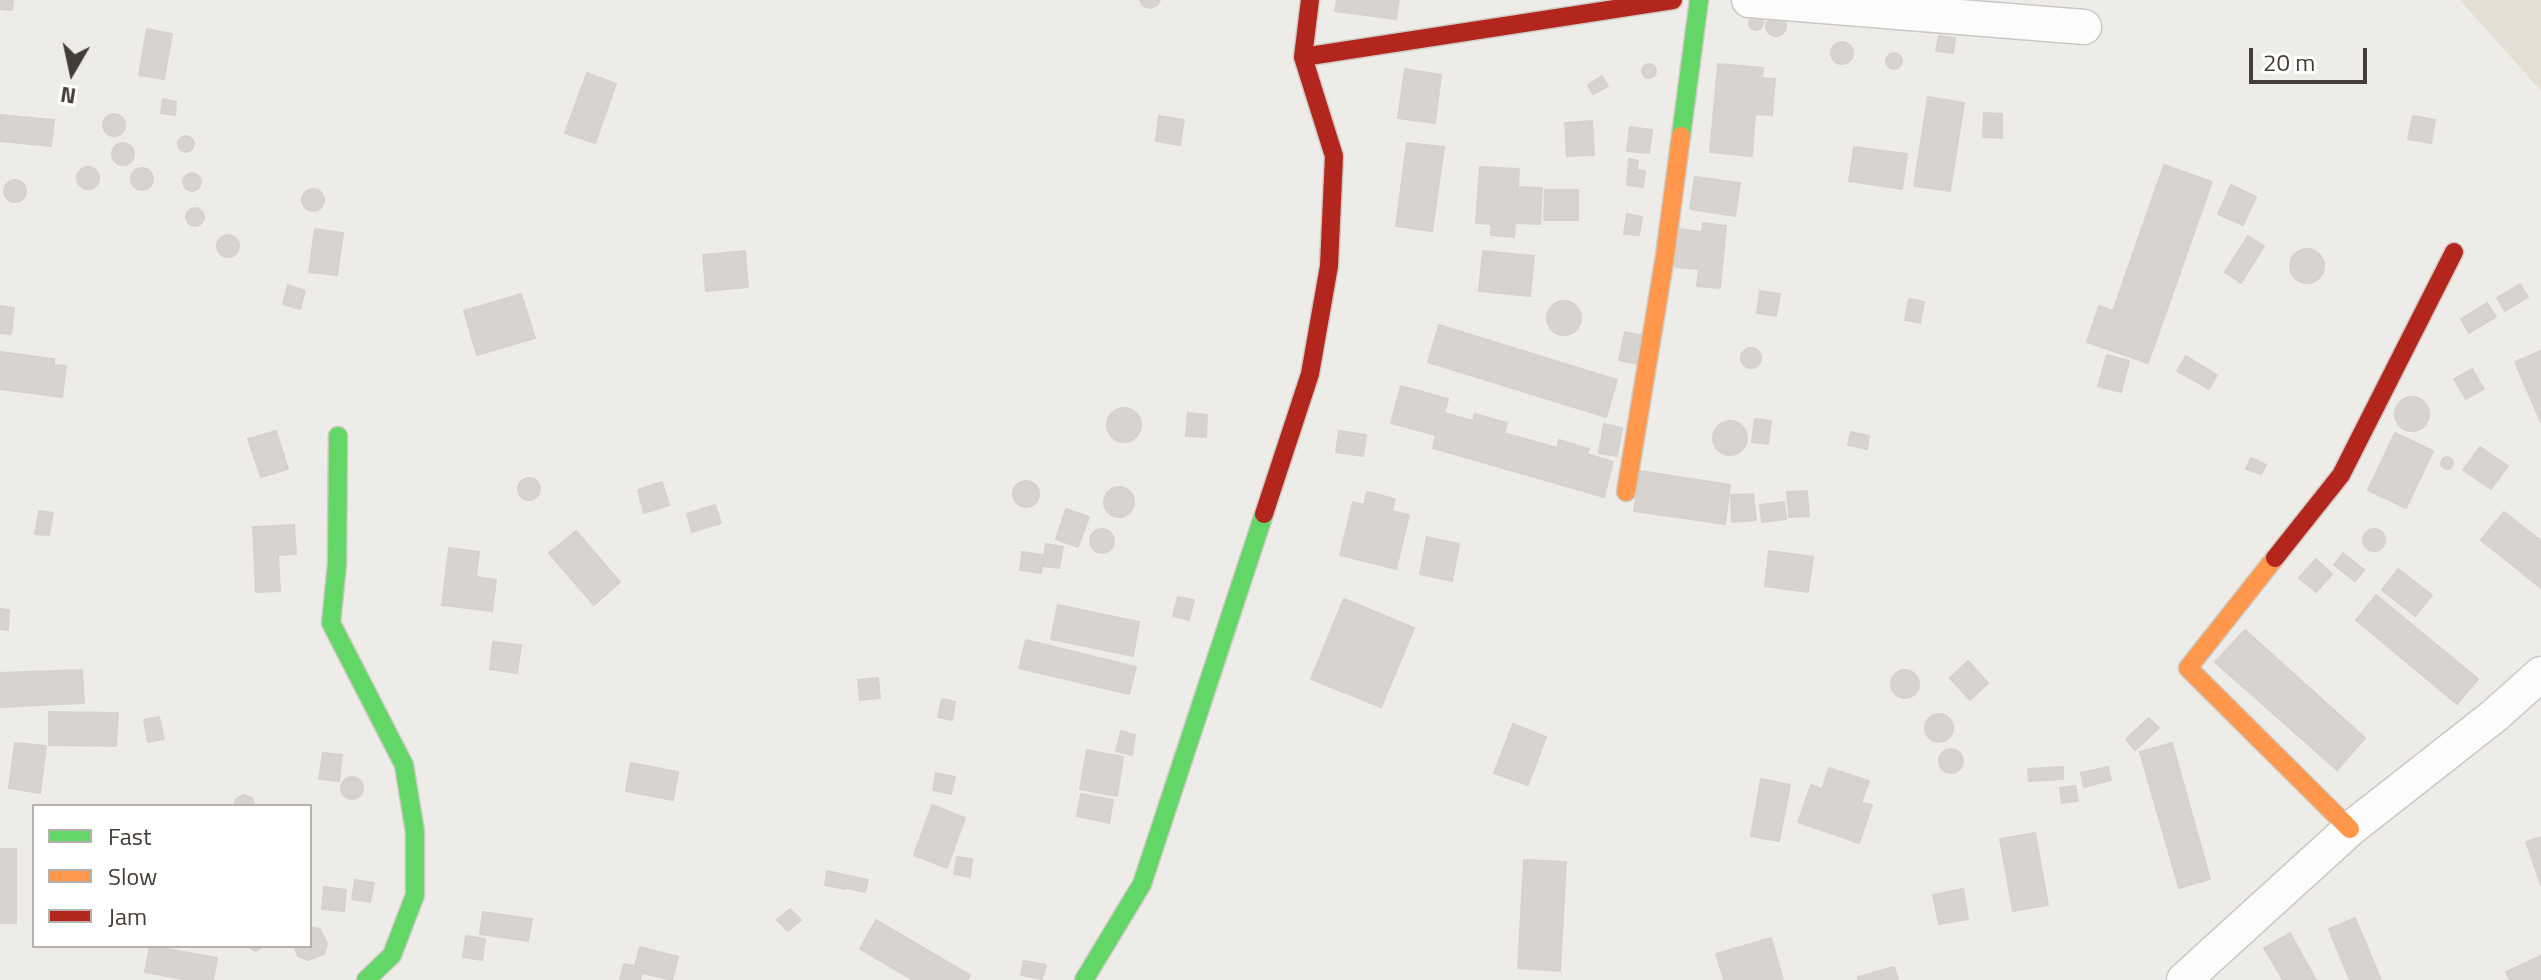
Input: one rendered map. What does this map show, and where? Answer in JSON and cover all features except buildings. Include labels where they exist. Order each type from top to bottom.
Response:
[{"type":"street","points":[[1084,980],[1142,884],[1310,374],[1329,266],[1334,156],[1303,57],[1310,0]]},
{"type":"street","points":[[1303,57],[1673,0]]},
{"type":"street","points":[[1626,492],[1665,256],[1699,0]]},
{"type":"street","points":[[1749,0],[2084,27]]},
{"type":"street","points":[[2350,829],[2188,668],[2341,475],[2454,252]]},
{"type":"street","points":[[338,436],[337,564],[331,623],[404,765],[415,832],[415,895],[392,955],[366,980]]},
{"type":"street","points":[[2184,980],[2350,829],[2494,716],[2541,674]]},
{"type":"shaded area","points":[[2460,0],[2541,0],[2541,91]]},
{"type":"traffic: fast","points":[[1681,136],[1699,0]]},
{"type":"traffic: fast","points":[[338,436],[337,564],[331,623],[404,765],[415,832],[415,895],[392,955],[366,980]]},
{"type":"traffic: fast","points":[[1084,980],[1142,884],[1264,514]]},
{"type":"traffic: slow","points":[[1626,492],[1665,256],[1681,136]]},
{"type":"traffic: slow","points":[[2275,558],[2188,668],[2350,829]]},
{"type":"traffic: jam","points":[[1264,514],[1310,374],[1329,266],[1334,156],[1303,57],[1310,0]]},
{"type":"traffic: jam","points":[[1303,57],[1673,0]]},
{"type":"traffic: jam","points":[[2275,558],[2341,475],[2454,252]]}]
